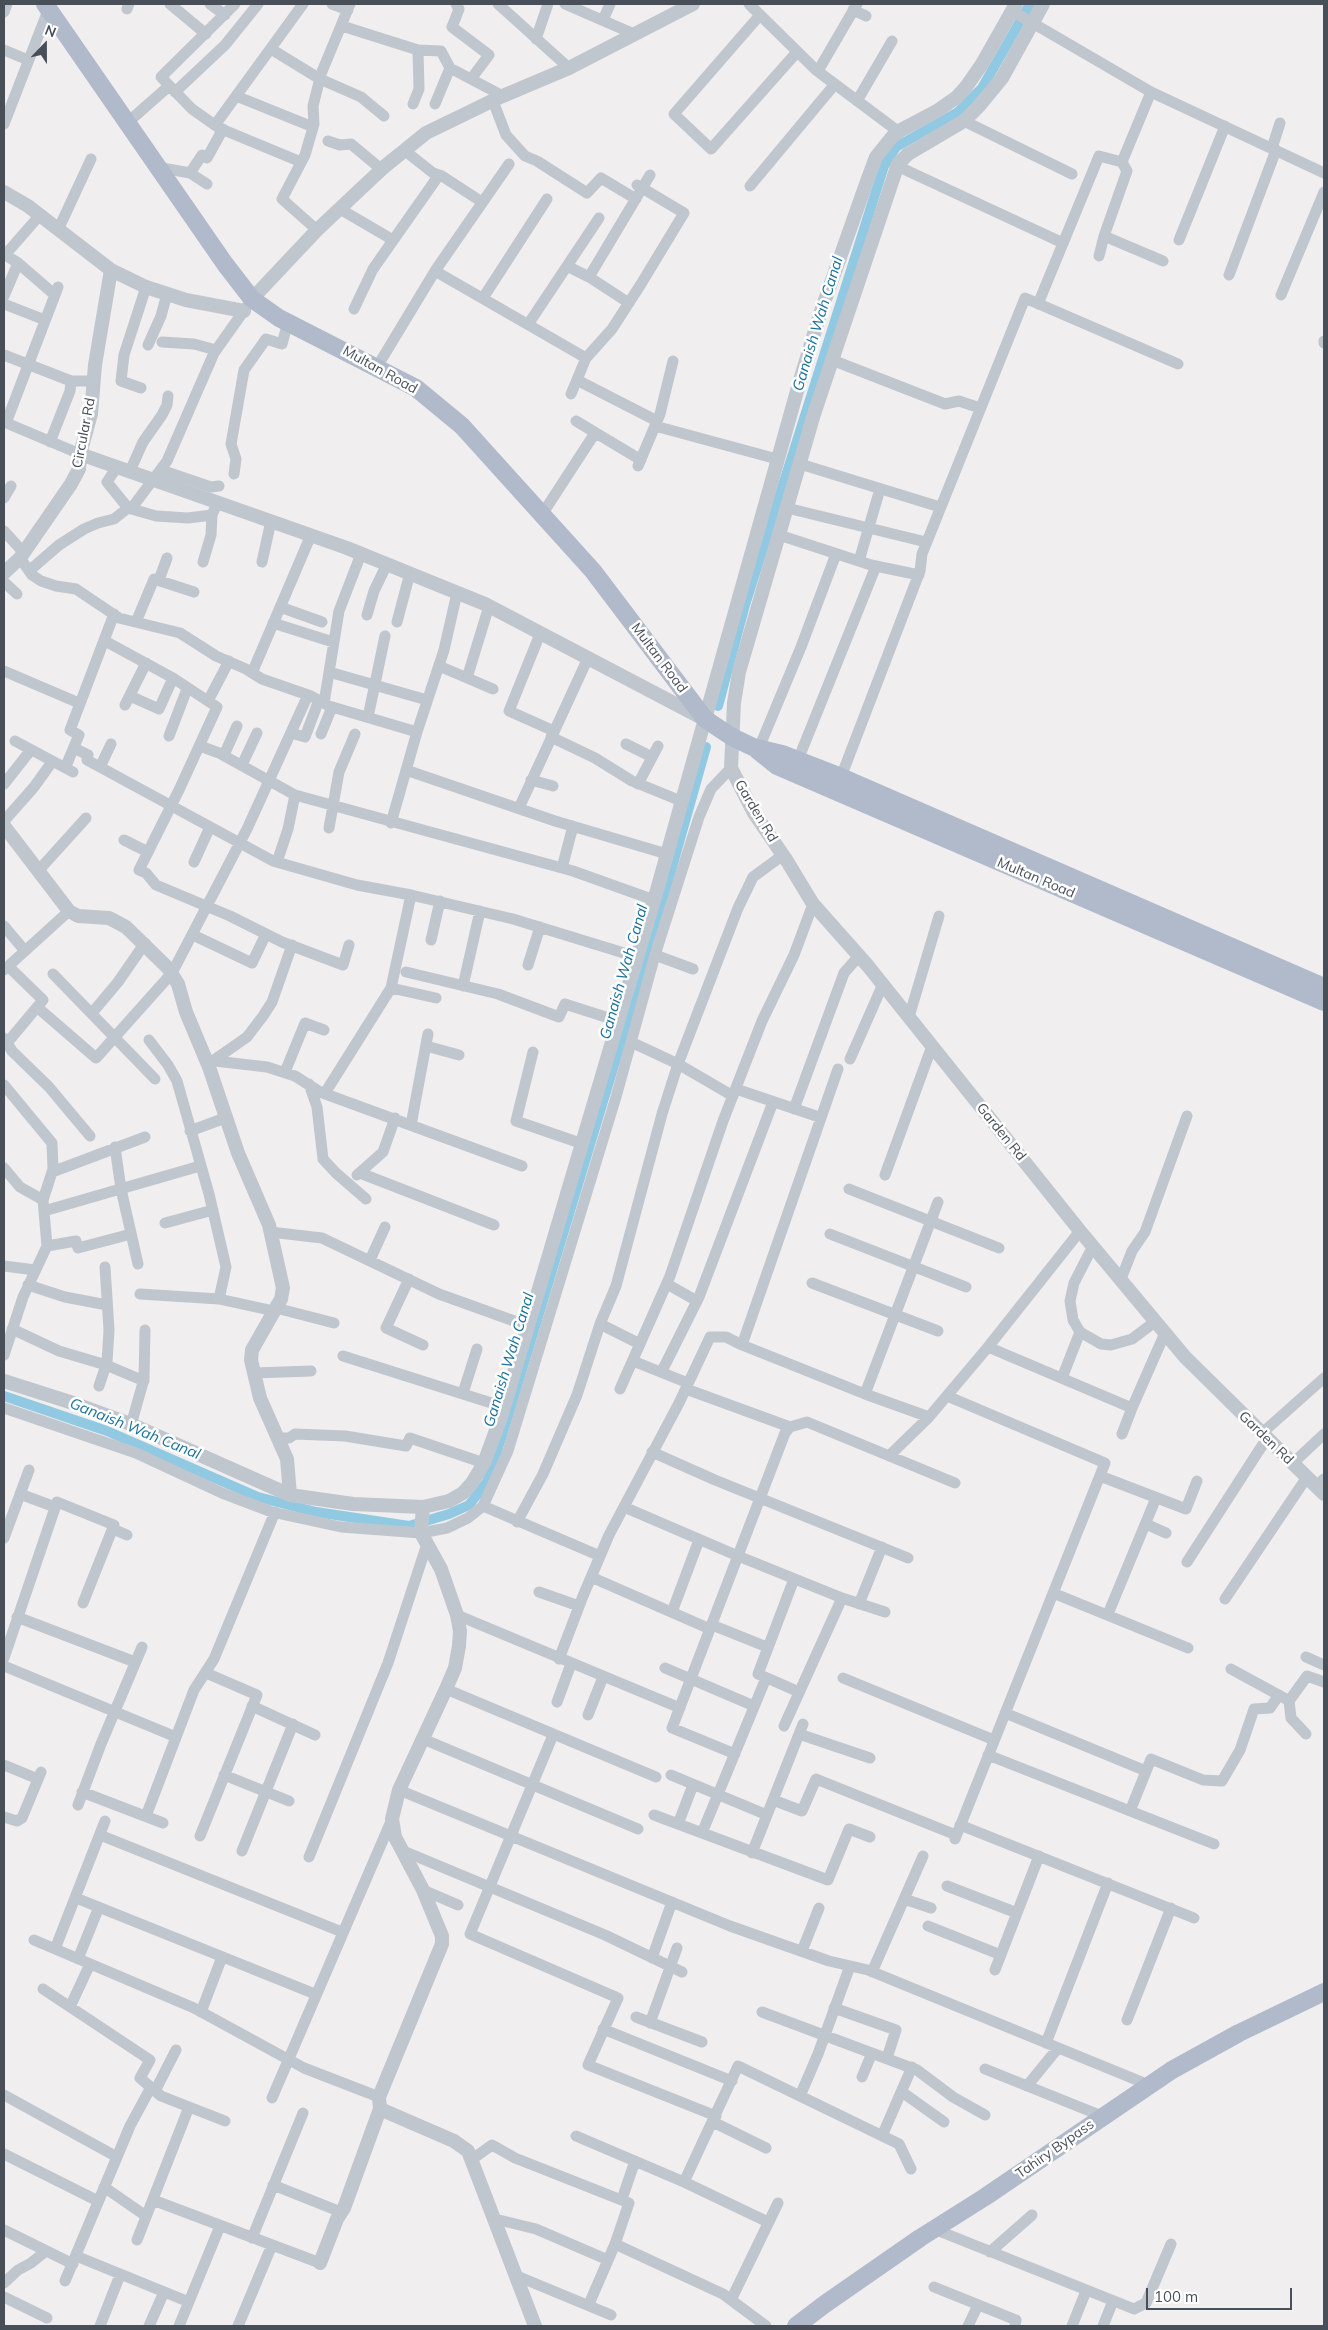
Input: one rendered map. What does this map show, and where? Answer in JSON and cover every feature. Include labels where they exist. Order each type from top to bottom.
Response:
[{"type":"main road","name":"Multan Road","points":[[47,6],[248,305],[288,322],[416,388],[462,426],[593,571],[705,719],[732,737],[841,777],[1324,988]]},
{"type":"main road","name":"Multan Road","points":[[756,747],[777,766],[1324,1002]]},
{"type":"main road","name":"Tahiry Bypass","points":[[796,2326],[934,2229],[985,2197],[1149,2085],[1239,2033],[1324,1992]]},
{"type":"street","points":[[4,12],[7,4]]},
{"type":"street","points":[[170,4],[206,34]]},
{"type":"street","points":[[210,4],[225,16]]},
{"type":"street","points":[[234,4],[225,16],[161,77],[192,109],[219,127],[301,162]]},
{"type":"street","points":[[127,123],[225,45],[258,4]]},
{"type":"street","points":[[190,173],[202,155],[208,158],[219,127],[236,96],[303,4]]},
{"type":"street","points":[[317,230],[282,200],[301,162],[313,127],[313,106],[320,79],[349,7],[332,4]]},
{"type":"street","points":[[456,4],[459,9],[452,27],[489,55],[471,79]]},
{"type":"street","points":[[498,4],[569,68]]},
{"type":"street","points":[[536,39],[548,4]]},
{"type":"street","points":[[565,4],[634,34]]},
{"type":"street","points":[[602,20],[610,4]]},
{"type":"street","points":[[29,570],[60,545],[84,529],[98,523],[114,520],[130,509],[158,475],[171,452],[216,350],[248,305],[317,230],[381,169],[426,133],[569,68],[693,4]]},
{"type":"street","points":[[749,4],[818,72],[899,132]]},
{"type":"street","points":[[4,1381],[73,1403],[131,1425],[290,1495],[353,1504],[423,1507],[449,1500],[463,1493],[472,1483],[484,1463],[504,1407],[654,900],[777,460],[820,314],[876,157],[886,143],[899,132],[922,131],[964,121],[1002,78],[1030,22],[1043,4]]},
{"type":"street","points":[[4,124],[47,6]]},
{"type":"street","points":[[818,72],[855,7],[866,16]]},
{"type":"street","points":[[1063,243],[897,166],[908,154],[937,110],[956,97],[966,87],[1015,9],[1030,22],[1151,92],[1324,173]]},
{"type":"street","points":[[760,15],[674,114],[712,149],[797,52]]},
{"type":"street","points":[[342,26],[418,50],[441,51],[450,68],[471,79],[498,99],[506,135],[525,156],[537,160],[587,193],[601,178],[638,191],[684,213],[612,329],[586,358],[571,394]]},
{"type":"street","points":[[857,101],[892,41]]},
{"type":"street","points":[[271,49],[320,79],[362,97],[384,116]]},
{"type":"street","points":[[4,50],[28,60]]},
{"type":"street","points":[[413,104],[419,89],[418,50]]},
{"type":"street","points":[[435,104],[450,68]]},
{"type":"street","points":[[750,186],[835,84]]},
{"type":"street","points":[[1122,162],[1151,92]]},
{"type":"street","points":[[236,96],[313,127]]},
{"type":"street","points":[[964,121],[1072,174]]},
{"type":"street","points":[[1229,276],[1274,149],[1280,123]]},
{"type":"street","points":[[1179,240],[1225,126]]},
{"type":"street","points":[[328,140],[340,145],[351,144],[381,169]]},
{"type":"street","points":[[404,150],[433,173],[482,202]]},
{"type":"street","points":[[1038,304],[1099,156],[1122,162],[1128,171],[1104,236],[1099,256]]},
{"type":"street","points":[[58,230],[91,160]]},
{"type":"street","points":[[377,367],[435,271],[509,164]]},
{"type":"street","name":"Garden Rd","points":[[897,166],[832,360],[739,672],[732,737],[731,768],[754,814],[783,855],[813,904],[883,984],[1080,1231],[1185,1357],[1292,1463],[1318,1484]]},
{"type":"street","points":[[157,167],[190,173],[207,184]]},
{"type":"street","points":[[354,308],[374,270],[438,175]]},
{"type":"street","points":[[589,277],[638,191],[650,175]]},
{"type":"street","points":[[4,192],[40,215],[111,270],[146,287],[186,300],[248,305]]},
{"type":"street","points":[[1281,295],[1324,192]]},
{"type":"street","points":[[483,298],[547,199]]},
{"type":"street","points":[[340,209],[394,240]]},
{"type":"street","points":[[40,215],[4,255],[56,291],[5,423],[80,454],[124,469],[211,487],[219,486]]},
{"type":"street","points":[[529,323],[599,218]]},
{"type":"street","points":[[1104,236],[1163,261]]},
{"type":"street","points":[[4,296],[18,263]]},
{"type":"street","points":[[566,266],[589,277],[629,303]]},
{"type":"street","name":"Circular Rd","points":[[4,573],[22,556],[71,484],[79,469],[80,454],[90,414],[93,381],[111,270]]},
{"type":"street","points":[[435,271],[529,323],[586,358]]},
{"type":"street","points":[[141,388],[120,381],[124,354],[146,287]]},
{"type":"street","points":[[148,346],[161,316],[167,294]]},
{"type":"street","points":[[841,777],[919,575],[926,542],[1025,298],[1178,364]]},
{"type":"street","points":[[4,304],[45,320]]},
{"type":"street","points":[[234,474],[236,459],[231,444],[244,370],[266,339],[282,344],[288,322]]},
{"type":"street","points":[[162,342],[194,344],[216,350]]},
{"type":"street","points":[[4,355],[71,381],[93,381]]},
{"type":"street","points":[[832,360],[945,404],[959,401],[980,408]]},
{"type":"street","points":[[576,421],[640,463],[656,424],[673,361]]},
{"type":"street","points":[[577,380],[656,424],[777,460]]},
{"type":"street","points":[[50,442],[70,391],[71,381]]},
{"type":"street","points":[[168,396],[167,405],[162,415],[124,469],[107,482],[130,509],[156,516],[188,518],[214,509]]},
{"type":"street","points":[[543,514],[596,433]]},
{"type":"street","points":[[800,464],[940,506]]},
{"type":"street","points":[[158,475],[214,509],[271,521],[387,564],[489,606],[705,719]]},
{"type":"street","points":[[4,498],[11,486]]},
{"type":"street","points":[[859,561],[880,489]]},
{"type":"street","points":[[787,508],[926,542]]},
{"type":"street","points":[[203,562],[211,535],[214,509]]},
{"type":"street","points":[[262,562],[271,521]]},
{"type":"street","points":[[4,531],[22,556],[29,570],[41,581],[76,590],[119,618],[180,634],[216,656],[262,679],[308,695],[325,704],[416,732]]},
{"type":"street","points":[[779,535],[876,566],[919,575]]},
{"type":"street","points":[[252,673],[311,536]]},
{"type":"street","points":[[321,734],[339,611],[361,554]]},
{"type":"street","points":[[756,747],[801,647],[836,554]]},
{"type":"street","points":[[159,580],[167,558]]},
{"type":"street","points":[[367,615],[374,591],[387,564]]},
{"type":"street","points":[[798,760],[876,566]]},
{"type":"street","points":[[397,622],[410,574]]},
{"type":"street","points":[[136,622],[143,599],[154,579],[194,592]]},
{"type":"street","points":[[4,582],[18,594]]},
{"type":"street","points":[[391,822],[416,732],[438,666],[457,592]]},
{"type":"street","points":[[467,678],[489,606]]},
{"type":"street","points":[[280,607],[322,622]]},
{"type":"street","points":[[14,742],[69,769],[79,735],[70,730],[114,614]]},
{"type":"street","points":[[273,622],[333,642]]},
{"type":"street","points":[[540,634],[509,711],[553,734],[638,784],[681,801]]},
{"type":"street","points":[[368,717],[385,636]]},
{"type":"street","points":[[105,641],[173,678],[217,707],[171,807],[139,870],[146,873],[156,885],[208,906],[266,934],[343,965],[349,944]]},
{"type":"street","points":[[519,808],[588,658]]},
{"type":"street","points":[[208,701],[229,662]]},
{"type":"street","points":[[146,663],[127,700],[159,709],[173,678]]},
{"type":"street","points":[[438,666],[493,689]]},
{"type":"street","points":[[4,671],[79,703]]},
{"type":"street","points":[[329,672],[427,700]]},
{"type":"street","points":[[169,736],[187,688]]},
{"type":"street","points":[[37,1007],[96,1058],[172,973],[208,906],[270,781],[308,695]]},
{"type":"street","points":[[291,733],[305,737],[325,704]]},
{"type":"street","points":[[224,755],[237,726]]},
{"type":"street","points":[[242,765],[256,733]]},
{"type":"street","points":[[329,828],[331,806],[339,772],[354,734]]},
{"type":"street","points":[[100,767],[111,744]]},
{"type":"street","points":[[626,744],[652,756]]},
{"type":"street","points":[[200,746],[224,755],[295,795],[562,868],[654,900]]},
{"type":"street","points":[[638,784],[658,746]]},
{"type":"street","points":[[74,748],[88,756],[87,760],[171,807],[277,862],[357,885],[411,894],[480,911],[540,927],[637,957]]},
{"type":"street","points":[[4,784],[30,751]]},
{"type":"street","points":[[4,821],[34,787],[52,762]]},
{"type":"street","points":[[4,1408],[136,1453],[222,1493],[275,1512],[341,1527],[423,1535],[447,1528],[468,1518],[483,1506],[508,1451],[631,1042],[655,955],[699,817],[711,789],[731,768]]},
{"type":"street","points":[[406,770],[573,826],[667,854]]},
{"type":"street","points":[[531,780],[553,786]]},
{"type":"street","points":[[277,862],[288,829],[295,795]]},
{"type":"street","points":[[39,870],[86,818]]},
{"type":"street","points":[[4,826],[70,911],[78,916],[109,918],[126,926],[172,973],[178,984],[186,1012],[210,1060],[225,1118],[270,1232],[283,1288],[281,1299],[252,1350],[251,1360],[260,1398],[287,1458],[290,1495]]},
{"type":"street","points":[[562,868],[573,826]]},
{"type":"street","points":[[194,862],[210,827]]},
{"type":"street","points":[[124,840],[148,852]]},
{"type":"street","points":[[518,1522],[543,1474],[573,1403],[600,1324],[616,1286],[662,1114],[678,1064],[738,908],[753,877],[783,855]]},
{"type":"street","points":[[324,1093],[391,988],[411,894]]},
{"type":"street","points":[[431,940],[440,902]]},
{"type":"street","points":[[620,1389],[667,1284],[762,1021],[794,955],[813,904]]},
{"type":"street","points":[[70,911],[6,968],[43,1000],[6,1047],[49,1087],[90,1136]]},
{"type":"street","points":[[463,986],[480,911]]},
{"type":"street","points":[[909,1017],[939,916]]},
{"type":"street","points":[[4,926],[25,951]]},
{"type":"street","points":[[528,965],[540,927]]},
{"type":"street","points":[[193,935],[252,963],[266,934]]},
{"type":"street","points":[[92,1013],[118,982],[145,944]]},
{"type":"street","points":[[210,1060],[247,1037],[263,1016],[272,1002],[292,945]]},
{"type":"street","points":[[655,955],[693,969]]},
{"type":"street","points":[[794,1109],[844,973],[859,956]]},
{"type":"street","points":[[406,972],[498,994],[558,1017],[564,1004],[618,1021]]},
{"type":"street","points":[[53,974],[155,1079]]},
{"type":"street","points":[[420,995],[422,976]]},
{"type":"street","points":[[850,1060],[883,984]]},
{"type":"street","points":[[391,988],[436,998]]},
{"type":"street","points":[[285,1072],[305,1023],[324,1030]]},
{"type":"street","points":[[411,1124],[428,1034]]},
{"type":"street","points":[[631,1042],[735,1093],[773,1102],[819,1117]]},
{"type":"street","points":[[140,1063],[152,1044],[168,1065],[177,1081],[213,1210],[226,1267],[220,1299]]},
{"type":"street","points":[[426,1046],[459,1055]]},
{"type":"street","points":[[885,1175],[932,1046]]},
{"type":"street","points":[[534,1052],[516,1121],[582,1144]]},
{"type":"street","points":[[210,1060],[268,1066],[285,1072],[324,1093],[522,1166]]},
{"type":"street","points":[[742,1345],[819,1117],[838,1069]]},
{"type":"street","points":[[309,1084],[317,1107],[323,1158],[366,1199]]},
{"type":"street","points":[[4,1086],[52,1143],[52,1172],[43,1206],[48,1237],[47,1246],[28,1285],[4,1355]]},
{"type":"street","points":[[662,1371],[697,1301],[773,1102]]},
{"type":"street","points":[[1121,1280],[1132,1251],[1145,1232],[1186,1116]]},
{"type":"street","points":[[190,1131],[225,1118]]},
{"type":"street","points":[[347,1182],[383,1152],[395,1118]]},
{"type":"street","points":[[52,1172],[115,1146],[145,1137]]},
{"type":"street","points":[[115,1146],[121,1189],[138,1264]]},
{"type":"street","points":[[43,1206],[121,1189],[200,1166]]},
{"type":"street","points":[[4,1168],[20,1187],[43,1206]]},
{"type":"street","points":[[360,1173],[494,1224]]},
{"type":"street","points":[[849,1189],[998,1248]]},
{"type":"street","points":[[865,1394],[938,1202]]},
{"type":"street","points":[[165,1223],[213,1210]]},
{"type":"street","points":[[370,1260],[385,1227]]},
{"type":"street","points":[[889,1456],[929,1417],[947,1396],[1080,1231]]},
{"type":"street","points":[[270,1232],[322,1238],[438,1294],[528,1326]]},
{"type":"street","points":[[47,1246],[76,1241],[78,1248],[131,1234]]},
{"type":"street","points":[[830,1234],[966,1288]]},
{"type":"street","points":[[1093,1246],[1074,1283],[1070,1301],[1073,1320],[1080,1332],[1102,1344],[1111,1345],[1132,1339],[1156,1322]]},
{"type":"street","points":[[4,1266],[35,1270]]},
{"type":"street","points":[[99,1386],[106,1365],[109,1330],[105,1267]]},
{"type":"street","points":[[409,1279],[386,1328],[423,1344]]},
{"type":"street","points":[[812,1283],[938,1331]]},
{"type":"street","points":[[667,1284],[697,1301]]},
{"type":"street","points":[[28,1285],[65,1297],[107,1305]]},
{"type":"street","points":[[140,1294],[220,1299],[334,1323]]},
{"type":"street","points":[[600,1324],[640,1344]]},
{"type":"street","points":[[12,1329],[59,1351],[106,1365],[144,1381]]},
{"type":"street","points":[[131,1425],[144,1381],[144,1330]]},
{"type":"street","points":[[1062,1378],[1080,1332]]},
{"type":"street","points":[[1122,1434],[1165,1332]]},
{"type":"street","points":[[559,1659],[600,1556],[710,1337],[726,1337],[865,1394],[929,1417]]},
{"type":"street","points":[[988,1347],[1132,1408]]},
{"type":"street","points":[[463,1393],[477,1349]]},
{"type":"street","points":[[343,1356],[453,1393],[463,1393],[504,1407]]},
{"type":"street","points":[[632,1361],[662,1371],[687,1386],[790,1427]]},
{"type":"street","points":[[254,1372],[312,1371]]},
{"type":"street","points":[[1187,1562],[1264,1436],[1324,1378]]},
{"type":"street","points":[[947,1396],[1105,1463],[957,1833]]},
{"type":"street","points":[[734,1754],[672,1728],[785,1433],[790,1427],[807,1422],[955,1483]]},
{"type":"street","points":[[278,1438],[289,1438],[295,1434],[345,1436],[406,1446],[410,1438],[484,1463]]},
{"type":"street","points":[[1292,1463],[1324,1434]]},
{"type":"street","points":[[652,1452],[908,1558]]},
{"type":"street","points":[[4,1534],[29,1470]]},
{"type":"street","points":[[1100,1476],[1186,1509],[1197,1481]]},
{"type":"street","points":[[1225,1599],[1318,1484]]},
{"type":"street","points":[[20,1494],[55,1507]]},
{"type":"street","points":[[1108,1614],[1156,1498]]},
{"type":"street","points":[[4,1658],[57,1502],[114,1525],[83,1603]]},
{"type":"street","points":[[483,1506],[600,1556]]},
{"type":"street","points":[[309,1857],[388,1663],[423,1535],[423,1507]]},
{"type":"street","points":[[624,1507],[794,1579],[885,1612]]},
{"type":"street","points":[[146,1816],[194,1690],[214,1659],[275,1512]]},
{"type":"street","points":[[1146,1524],[1166,1533]]},
{"type":"street","points":[[112,1529],[127,1535]]},
{"type":"street","points":[[272,2098],[315,1994],[392,1819],[399,1790],[454,1668],[460,1631],[457,1615],[441,1569],[423,1535]]},
{"type":"street","points":[[672,1612],[699,1540]]},
{"type":"street","points":[[859,1604],[882,1547]]},
{"type":"street","points":[[591,1577],[672,1612],[768,1647]]},
{"type":"street","points":[[794,1579],[758,1674],[799,1692]]},
{"type":"street","points":[[539,1592],[579,1606]]},
{"type":"street","points":[[1053,1593],[1188,1648]]},
{"type":"street","points":[[842,1598],[786,1721],[801,1730],[870,1758]]},
{"type":"street","points":[[457,1615],[680,1708]]},
{"type":"street","points":[[17,1617],[135,1662]]},
{"type":"street","points":[[78,1805],[114,1712],[142,1647]]},
{"type":"street","points":[[1306,1657],[1324,1665]]},
{"type":"street","points":[[557,1702],[572,1664]]},
{"type":"street","points":[[4,1666],[176,1737]]},
{"type":"street","points":[[665,1668],[754,1706]]},
{"type":"street","points":[[1231,1669],[1284,1698],[1292,1718],[1306,1734]]},
{"type":"street","points":[[200,1836],[257,1694],[206,1673]]},
{"type":"street","points":[[588,1715],[603,1676]]},
{"type":"street","points":[[1130,1811],[1152,1759],[1203,1780],[1222,1781],[1240,1750],[1254,1709],[1270,1708],[1284,1698],[1307,1676],[1324,1682]]},
{"type":"street","points":[[702,1833],[766,1678]]},
{"type":"street","points":[[843,1678],[994,1740]]},
{"type":"street","points":[[446,1689],[656,1778]]},
{"type":"street","points":[[252,1706],[315,1735]]},
{"type":"street","points":[[1005,1713],[1146,1771]]},
{"type":"street","points":[[242,1851],[293,1724]]},
{"type":"street","points":[[752,1853],[801,1730]]},
{"type":"street","points":[[553,1735],[470,1934],[618,1998],[588,2065],[715,2119],[766,2148]]},
{"type":"street","points":[[423,1739],[638,1829]]},
{"type":"street","points":[[988,1755],[1214,1844]]},
{"type":"street","points":[[4,1765],[39,1776],[22,1818],[17,1821],[4,1817]]},
{"type":"street","points":[[224,1775],[289,1801]]},
{"type":"street","points":[[671,1775],[767,1815]]},
{"type":"street","points":[[773,1800],[802,1811],[816,1779],[957,1833],[1038,1856],[1194,1918]]},
{"type":"street","points":[[678,1824],[693,1785]]},
{"type":"street","points":[[399,1790],[730,1926],[802,1951],[872,1972],[1149,2085]]},
{"type":"street","points":[[82,1792],[163,1823]]},
{"type":"street","points":[[654,1814],[752,1853],[828,1880],[849,1830],[870,1837]]},
{"type":"street","points":[[153,2200],[320,2263],[442,1944],[442,1936],[423,1890],[395,1837],[392,1819]]},
{"type":"street","points":[[55,1949],[106,1821]]},
{"type":"street","points":[[100,1835],[342,1932]]},
{"type":"street","points":[[401,1850],[605,1934],[682,1972]]},
{"type":"street","points":[[872,1972],[923,1856]]},
{"type":"street","points":[[996,1970],[1038,1856]]},
{"type":"street","points":[[1046,2043],[1108,1884]]},
{"type":"street","points":[[947,1886],[1017,1913]]},
{"type":"street","points":[[423,1890],[458,1905]]},
{"type":"street","points":[[76,1898],[315,1994]]},
{"type":"street","points":[[904,1899],[931,1908]]},
{"type":"street","points":[[652,1958],[672,1902]]},
{"type":"street","points":[[78,1959],[99,1907]]},
{"type":"street","points":[[802,1951],[819,1908]]},
{"type":"street","points":[[1127,2020],[1171,1908]]},
{"type":"street","points":[[928,1926],[1001,1955]]},
{"type":"street","points":[[34,1940],[200,2012],[288,2060],[380,2103],[454,2141],[468,2151],[535,2326]]},
{"type":"street","points":[[650,2022],[677,1948]]},
{"type":"street","points":[[200,2012],[222,1957]]},
{"type":"street","points":[[70,2007],[90,1964]]},
{"type":"street","points":[[800,2096],[850,1966]]},
{"type":"street","points":[[43,1989],[150,2060],[140,2078],[161,2096],[225,2121]]},
{"type":"street","points":[[834,2008],[896,2030],[887,2058]]},
{"type":"street","points":[[762,2012],[912,2067],[953,2097],[985,2115]]},
{"type":"street","points":[[636,2016],[702,2042]]},
{"type":"street","points":[[603,2029],[732,2081]]},
{"type":"street","points":[[1027,2086],[1058,2048]]},
{"type":"street","points":[[65,2281],[117,2157],[176,2050]]},
{"type":"street","points":[[862,2077],[872,2053]]},
{"type":"street","points":[[684,2182],[715,2119],[738,2066],[899,2144],[911,2169]]},
{"type":"street","points":[[882,2136],[912,2067]]},
{"type":"street","points":[[984,2069],[1102,2116]]},
{"type":"street","points":[[902,2092],[944,2122]]},
{"type":"street","points":[[4,2095],[117,2157]]},
{"type":"street","points":[[137,2240],[189,2107]]},
{"type":"street","points":[[252,2238],[303,2113]]},
{"type":"street","points":[[576,2136],[684,2182],[768,2222]]},
{"type":"street","points":[[471,2160],[492,2145],[516,2158],[629,2203],[615,2244],[589,2304]]},
{"type":"street","points":[[4,2154],[98,2202]]},
{"type":"street","points":[[622,2200],[636,2161]]},
{"type":"street","points":[[273,2186],[341,2212]]},
{"type":"street","points":[[104,2187],[146,2216]]},
{"type":"street","points":[[731,2300],[778,2203]]},
{"type":"street","points":[[990,2252],[1032,2215]]},
{"type":"street","points":[[495,2219],[536,2229],[608,2260]]},
{"type":"street","points":[[179,2326],[220,2226]]},
{"type":"street","points":[[934,2229],[1134,2309],[1146,2303],[1171,2244]]},
{"type":"street","points":[[4,2230],[46,2251],[120,2275],[188,2302]]},
{"type":"street","points":[[615,2244],[696,2281],[731,2300],[766,2326]]},
{"type":"street","points":[[238,2326],[272,2245]]},
{"type":"street","points":[[4,2283],[18,2270],[31,2263],[46,2251]]},
{"type":"street","points":[[100,2326],[120,2275]]},
{"type":"street","points":[[516,2276],[589,2304],[611,2315]]},
{"type":"street","points":[[934,2287],[1016,2320],[1015,2326]]},
{"type":"street","points":[[1072,2326],[1086,2291]]},
{"type":"street","points":[[149,2326],[164,2292]]},
{"type":"street","points":[[4,2297],[46,2318]]},
{"type":"street","points":[[1103,2326],[1113,2301]]},
{"type":"street","points":[[968,2326],[978,2305]]},
{"type":"waterway","name":"Ganaish Wah Canal","points":[[718,706],[745,605],[884,166],[896,147],[958,112],[982,88],[1030,4]]},
{"type":"waterway","name":"Ganaish Wah Canal","points":[[4,1396],[107,1431],[258,1497],[316,1512],[409,1526],[449,1514],[469,1505],[487,1482],[506,1423],[649,949],[706,747]]}]
